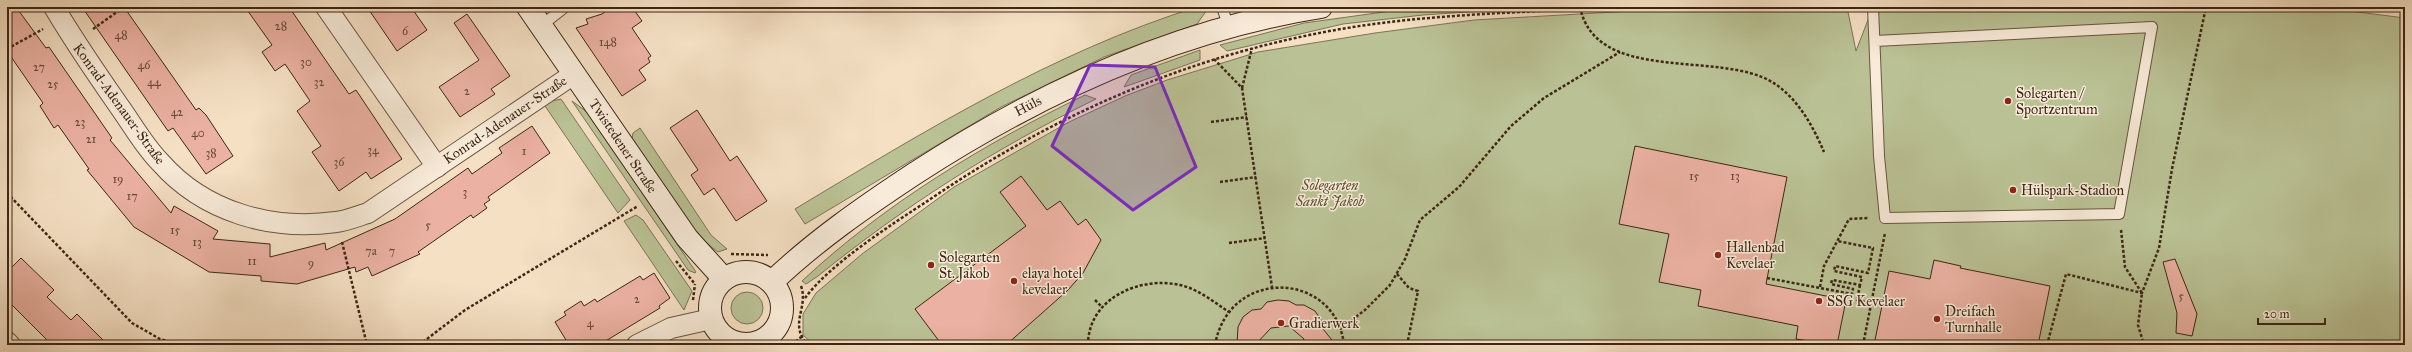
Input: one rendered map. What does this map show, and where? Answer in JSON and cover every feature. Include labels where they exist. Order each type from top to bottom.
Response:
[{"type":"street","name":"Konrad-Adenauer-Straße","points":[[326,7],[437,167]]},
{"type":"street","name":"Twistedener Straße","points":[[528,7],[687,238],[724,279]]},
{"type":"street","name":"Hüls","points":[[772,282],[814,244],[845,221],[955,148],[1009,116],[1107,69],[1229,28],[1321,7]]},
{"type":"street","name":"Konrad-Adenauer-Straße","points":[[57,13],[74,42],[159,162],[177,180],[205,200],[241,216],[280,224],[337,222],[368,213],[574,74]]},
{"type":"street","points":[[743,272],[758,274],[772,282],[779,291],[783,303],[782,316],[772,341],[746,345],[735,343],[724,337],[716,328],[711,319],[710,307],[712,296],[716,287],[724,279],[743,272]]},
{"type":"street","points":[[637,345],[671,328],[711,319]]},
{"type":"street","points":[[7,342],[10,345]]},
{"type":"lane","points":[[541,26],[565,7]]},
{"type":"lane","points":[[1222,7],[1229,28]]},
{"type":"lane","points":[[1873,7],[1879,156],[1885,218],[2119,214],[2152,27],[1875,41]]},
{"type":"path","points":[[74,42],[124,7]]},
{"type":"path","points":[[805,298],[818,282],[892,224],[952,184],[1021,143],[1098,102],[1129,89],[1252,48],[1343,29],[1442,18],[1609,7]]},
{"type":"path","points":[[2144,345],[2138,324],[2142,293],[2159,248],[2172,169],[2206,7]]},
{"type":"path","points":[[1580,8],[1584,23],[1599,42],[1620,52],[1645,58],[1735,71],[1757,76],[1772,82],[1785,92],[1801,110],[1816,133],[1824,152]]},
{"type":"path","points":[[7,49],[57,13]]},
{"type":"path","points":[[1252,48],[1242,88],[1272,287]]},
{"type":"path","points":[[1340,329],[1379,298],[1397,274],[1420,220],[1459,187],[1511,126],[1544,98],[1620,52]]},
{"type":"path","points":[[1214,60],[1242,88]]},
{"type":"path","points":[[1211,122],[1247,116]]},
{"type":"path","points":[[1220,182],[1256,177]]},
{"type":"path","points":[[7,194],[132,323],[160,339],[181,345]]},
{"type":"path","points":[[419,345],[465,310],[639,206]]},
{"type":"path","points":[[2119,214],[2126,267],[2142,293]]},
{"type":"path","points":[[1820,288],[1824,266],[1849,219],[1885,218],[1885,236],[1863,345]]},
{"type":"path","points":[[337,222],[367,345]]},
{"type":"path","points":[[1229,243],[1265,238]]},
{"type":"path","points":[[1837,241],[1873,248],[1868,273],[1835,266],[1834,271],[1862,276],[1857,300],[1871,303]]},
{"type":"path","points":[[1397,274],[1409,288],[1418,291],[1407,345]]},
{"type":"path","points":[[2047,345],[2066,274],[2142,293]]},
{"type":"path","points":[[1767,278],[1852,294],[1853,289],[1831,284],[1832,280],[1860,285]]},
{"type":"path","points":[[1088,345],[1090,328],[1102,308],[1125,290],[1152,282],[1182,285],[1229,312]]},
{"type":"path","points":[[1216,345],[1222,324],[1229,312],[1250,293],[1272,287],[1285,287],[1310,294],[1329,310],[1340,329],[1344,345]]},
{"type":"path","points":[[1095,300],[1102,308]]},
{"type":"path","points":[[792,345],[801,337],[808,345]]},
{"type":"highlighted area","points":[[1090,65],[1155,67],[1196,167],[1133,210],[1052,146]]},
{"type":"green space","points":[[1197,7],[1209,7],[1197,24],[1104,57],[1001,107],[805,224],[795,209],[940,123],[1040,70],[1144,25]]},
{"type":"green space","points":[[1420,7],[1541,7],[1423,15],[1343,24],[1227,51],[1220,45],[1304,23]]},
{"type":"green space","name":"Solegarten Sankt Jakob","points":[[1702,7],[1847,7],[1856,51],[1873,7],[2318,7],[2405,18],[2405,345],[814,345],[803,335],[803,314],[816,293],[862,254],[954,187],[1069,122],[1125,96],[1167,80],[1258,52],[1375,33],[1474,20]]},
{"type":"green space","points":[[1200,50],[1200,60],[1124,87],[1131,75]]},
{"type":"green space","points":[[1085,95],[1096,99],[1058,118],[986,158],[884,225],[818,276],[806,284],[802,281],[867,226],[901,201],[973,155]]},
{"type":"green space","points":[[561,99],[630,200],[618,213],[543,103]]},
{"type":"green space","points":[[572,101],[587,112],[696,272],[695,273],[688,270]]},
{"type":"green space","points":[[640,128],[711,235],[727,249],[718,252],[706,242],[671,200],[632,139],[633,133]]},
{"type":"green space","points":[[636,215],[643,220],[692,291],[684,310],[624,221]]},
{"type":"green space","points":[[744,292],[750,292],[759,296],[763,308],[759,320],[750,324],[744,324],[735,320],[731,311],[731,305],[735,296]]},
{"type":"building","points":[[7,7],[16,7],[46,48],[49,47],[112,138],[110,140],[171,213],[174,206],[218,231],[213,239],[270,244],[270,257],[325,243],[326,250],[395,219],[468,168],[472,174],[502,153],[499,148],[532,126],[550,153],[488,197],[490,200],[484,204],[487,208],[473,218],[471,215],[418,252],[420,254],[372,276],[368,267],[356,272],[355,267],[297,284],[261,281],[261,276],[209,272],[134,227],[87,170],[89,169],[58,125],[54,128],[40,106],[43,103],[7,51]]},
{"type":"building","points":[[82,7],[124,7],[196,110],[199,108],[206,115],[233,156],[206,174],[173,128],[168,131]]},
{"type":"building","points":[[245,7],[289,7],[349,94],[356,90],[402,159],[371,179],[366,172],[339,191],[312,152],[321,146],[297,111],[310,101],[285,64],[275,71],[262,52],[272,45]]},
{"type":"building","points":[[367,7],[411,7],[427,30],[397,51]]},
{"type":"building","points":[[612,7],[632,7],[642,21],[632,28],[651,56],[648,58],[650,62],[639,70],[646,80],[622,96],[576,28],[588,24],[586,19],[602,14]]},
{"type":"building","points":[[467,14],[510,76],[491,89],[495,94],[460,117],[439,87],[479,60],[454,23]]},
{"type":"building","points":[[697,110],[730,161],[737,156],[767,201],[736,221],[714,188],[704,195],[691,175],[698,170],[670,128]]},
{"type":"building","name":"Hallenbad Kevelaer","points":[[1635,146],[1787,177],[1766,284],[1846,300],[1837,345],[1796,339],[1798,326],[1698,306],[1701,290],[1659,282],[1669,234],[1619,224]]},
{"type":"building","name":"elaya hotel kevelaer","points":[[1021,176],[1047,210],[1060,201],[1078,225],[1086,219],[1101,240],[1083,273],[1068,290],[1006,345],[942,345],[915,309],[1026,226],[1000,192]]},
{"type":"building","points":[[21,258],[54,290],[47,297],[71,320],[77,314],[108,345],[52,345],[7,300],[7,272]]},
{"type":"building","points":[[2175,259],[2197,314],[2192,336],[2176,333],[2177,313],[2163,262]]},
{"type":"building","name":"Dreifach Turnhalle","points":[[1934,260],[1961,266],[1960,268],[2050,286],[2038,345],[1874,345],[1889,271],[1930,279]]},
{"type":"building","points":[[654,273],[670,298],[659,306],[660,308],[599,345],[569,345],[555,322],[566,315],[564,312],[581,301],[584,306],[595,299],[597,302],[640,276],[643,280]]},
{"type":"building","name":"Gradierwerk","points":[[1278,300],[1289,301],[1296,305],[1304,305],[1315,311],[1321,320],[1323,329],[1336,345],[1303,345],[1304,339],[1289,326],[1271,328],[1255,345],[1237,345],[1238,327],[1243,317],[1252,310],[1261,309],[1267,302]]},
{"type":"place","name":"Solegarten / Sportzentrum","points":[[2008,101]]},
{"type":"place","name":"Hülspark-Stadion","points":[[2013,190]]},
{"type":"place","name":"Hallenbad Kevelaer","points":[[1718,255]]},
{"type":"place","name":"Solegarten St. Jakob","points":[[931,265]]},
{"type":"place","name":"elaya hotel kevelaer","points":[[1014,281]]},
{"type":"place","name":"SSG Kevelaer","points":[[1819,301]]},
{"type":"place","name":"Dreifach Turnhalle","points":[[1937,319]]},
{"type":"place","name":"Gradierwerk","points":[[1281,323]]}]
